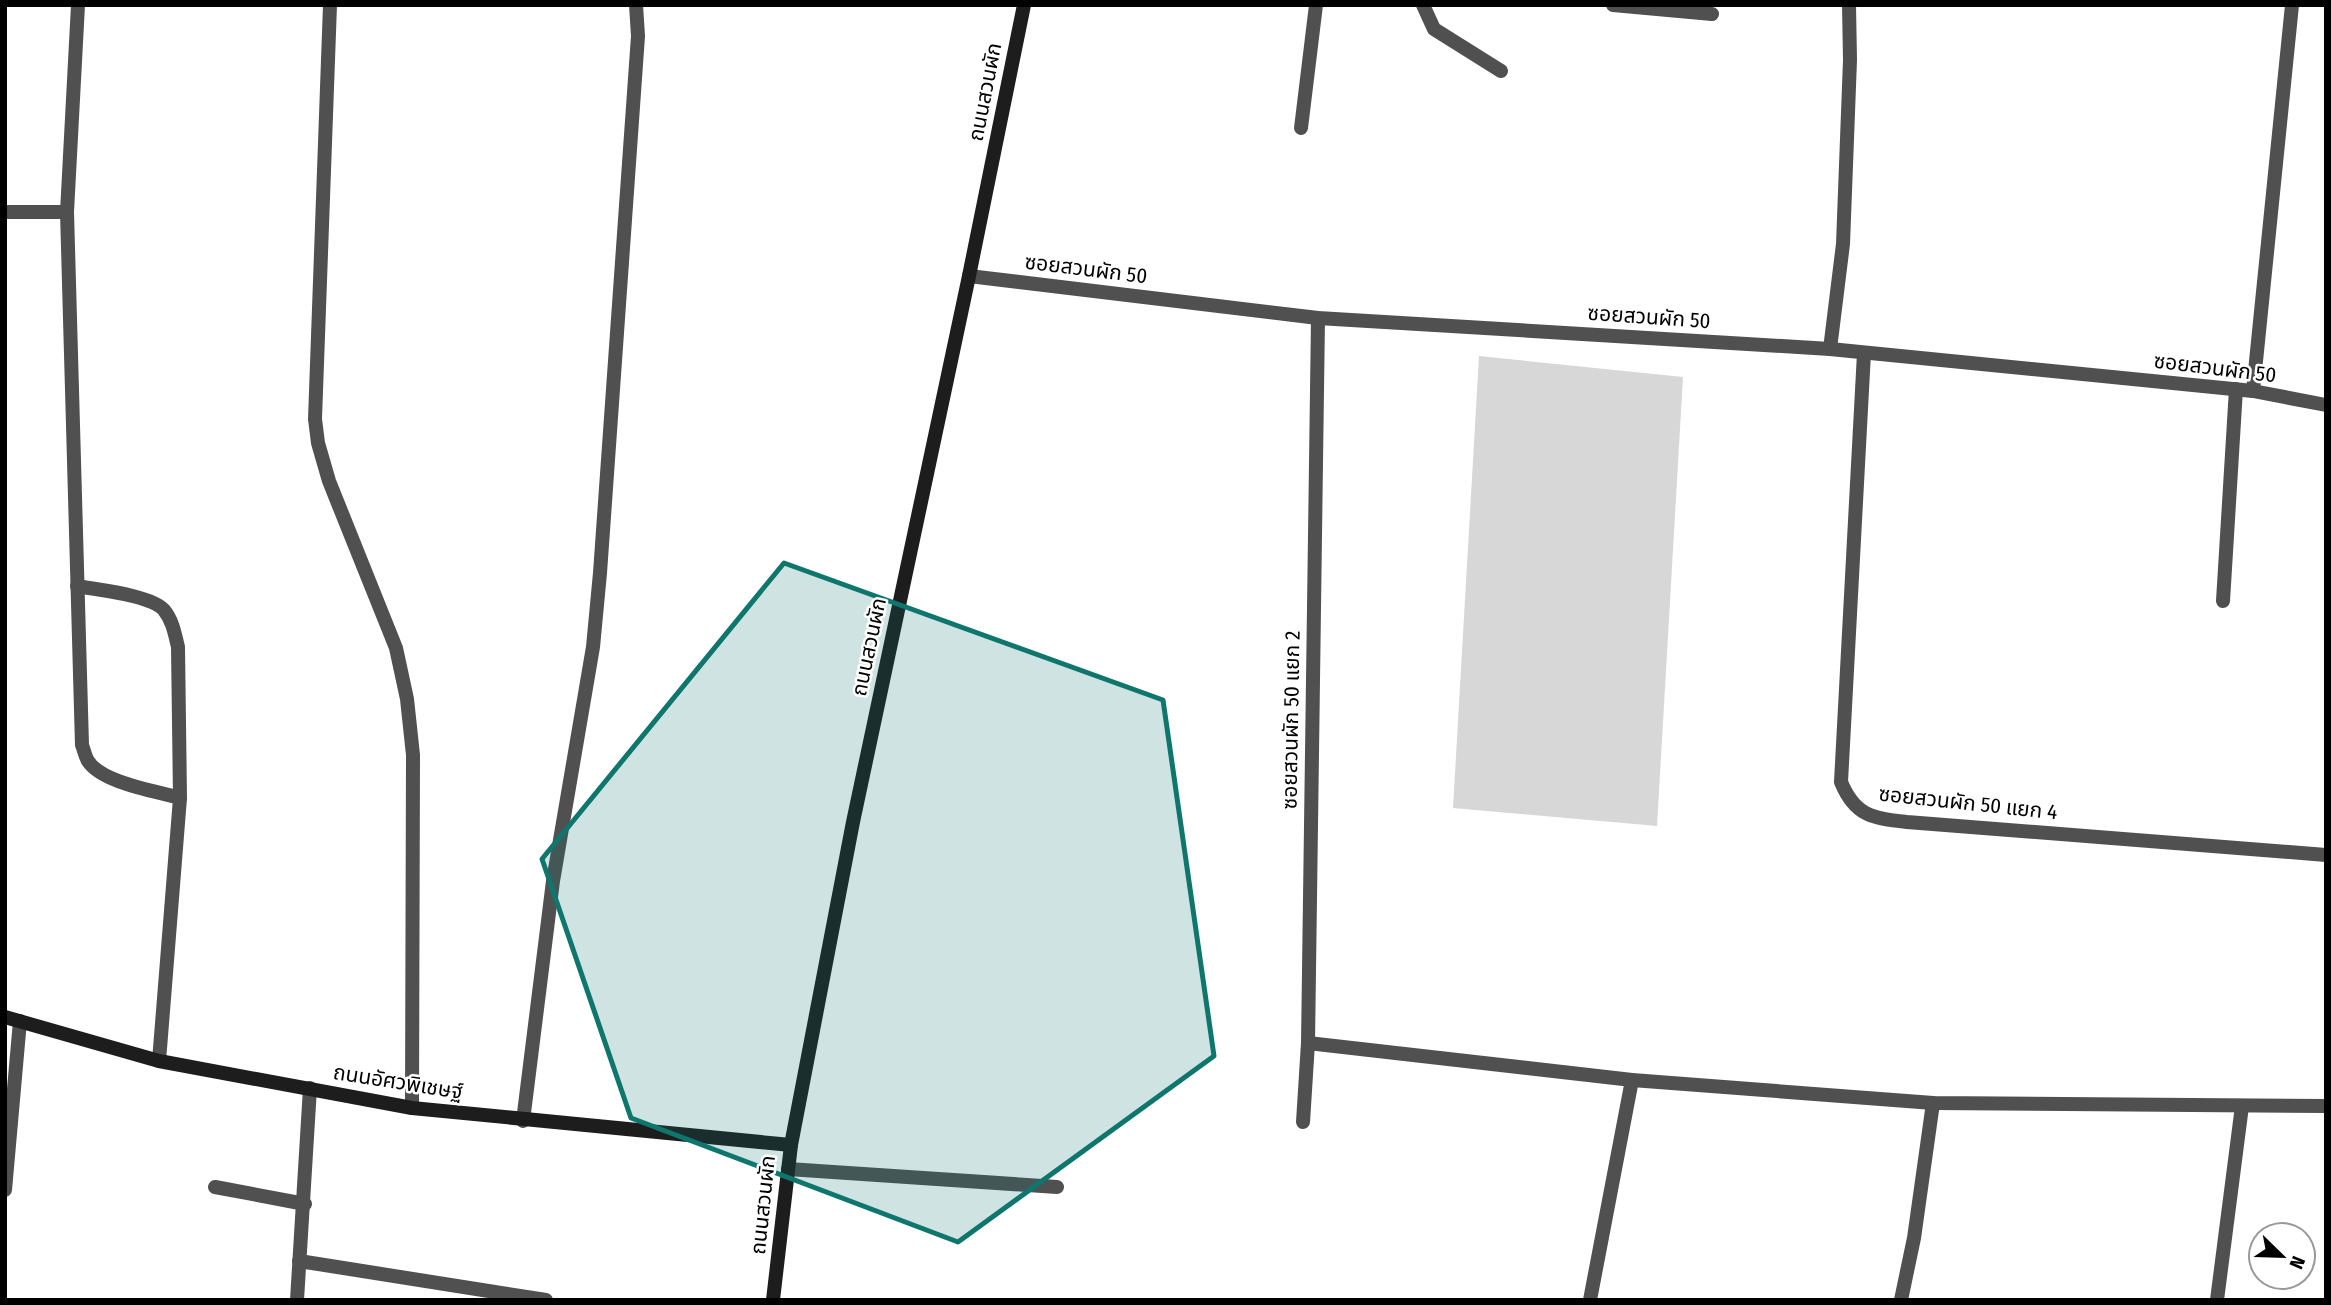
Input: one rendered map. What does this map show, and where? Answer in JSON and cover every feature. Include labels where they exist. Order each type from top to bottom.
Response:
[{"type":"street","points":[[78,5],[67,212],[82,745],[89,762],[102,774],[180,798]]},
{"type":"street","points":[[330,5],[314,419],[329,481],[396,648],[407,699],[413,755],[412,1108]]},
{"type":"street","points":[[523,1121],[553,881],[593,647],[638,36],[636,5]]},
{"type":"street","name":"ถนนสวนผัก","points":[[773,1300],[790,1145],[853,822],[1024,5]]},
{"type":"street","points":[[1301,128],[1316,5]]},
{"type":"street","points":[[1423,5],[1434,29],[1501,71]]},
{"type":"street","points":[[1613,5],[1712,14]]},
{"type":"street","points":[[1830,349],[1843,244],[1850,60],[1849,5]]},
{"type":"street","points":[[2253,391],[2292,5]]},
{"type":"street","points":[[5,212],[67,212]]},
{"type":"street","name":"ซอยสวนผัก 50","points":[[969,276],[1318,317],[1830,349],[2236,389],[2326,405]]},
{"type":"street","name":"ซอยสวนผัก 50 แยก 2","points":[[1303,1122],[1308,1044],[1318,317]]},
{"type":"street","name":"ซอยสวนผัก 50 แยก 4","points":[[1864,354],[1841,782],[1849,800],[1858,810],[1877,818],[1907,822],[2326,855]]},
{"type":"street","points":[[2223,601],[2236,389]]},
{"type":"street","points":[[77,586],[148,600],[163,608],[172,624],[178,647],[180,798],[159,1061]]},
{"type":"street","points":[[5,1190],[13,1019]]},
{"type":"street","name":"ถนนอัศวพิเชษฐ์","points":[[13,1019],[159,1061],[412,1108],[523,1121],[790,1145]]},
{"type":"street","points":[[1308,1044],[1632,1080],[1933,1103],[2326,1106]]},
{"type":"street","points":[[1590,1300],[1632,1080]]},
{"type":"street","points":[[297,1300],[310,1088]]},
{"type":"street","points":[[1901,1300],[1914,1238],[1933,1103]]},
{"type":"street","points":[[2217,1300],[2242,1106]]},
{"type":"street","points":[[788,1169],[1057,1187]]},
{"type":"street","points":[[215,1187],[304,1204]]},
{"type":"street","points":[[299,1261],[546,1300]]},
{"type":"highlighted area","points":[[784,563],[1163,700],[1214,1056],[958,1242],[631,1118],[542,859]]},
{"type":"shaded area","points":[[1479,356],[1683,377],[1657,826],[1453,808]]}]
